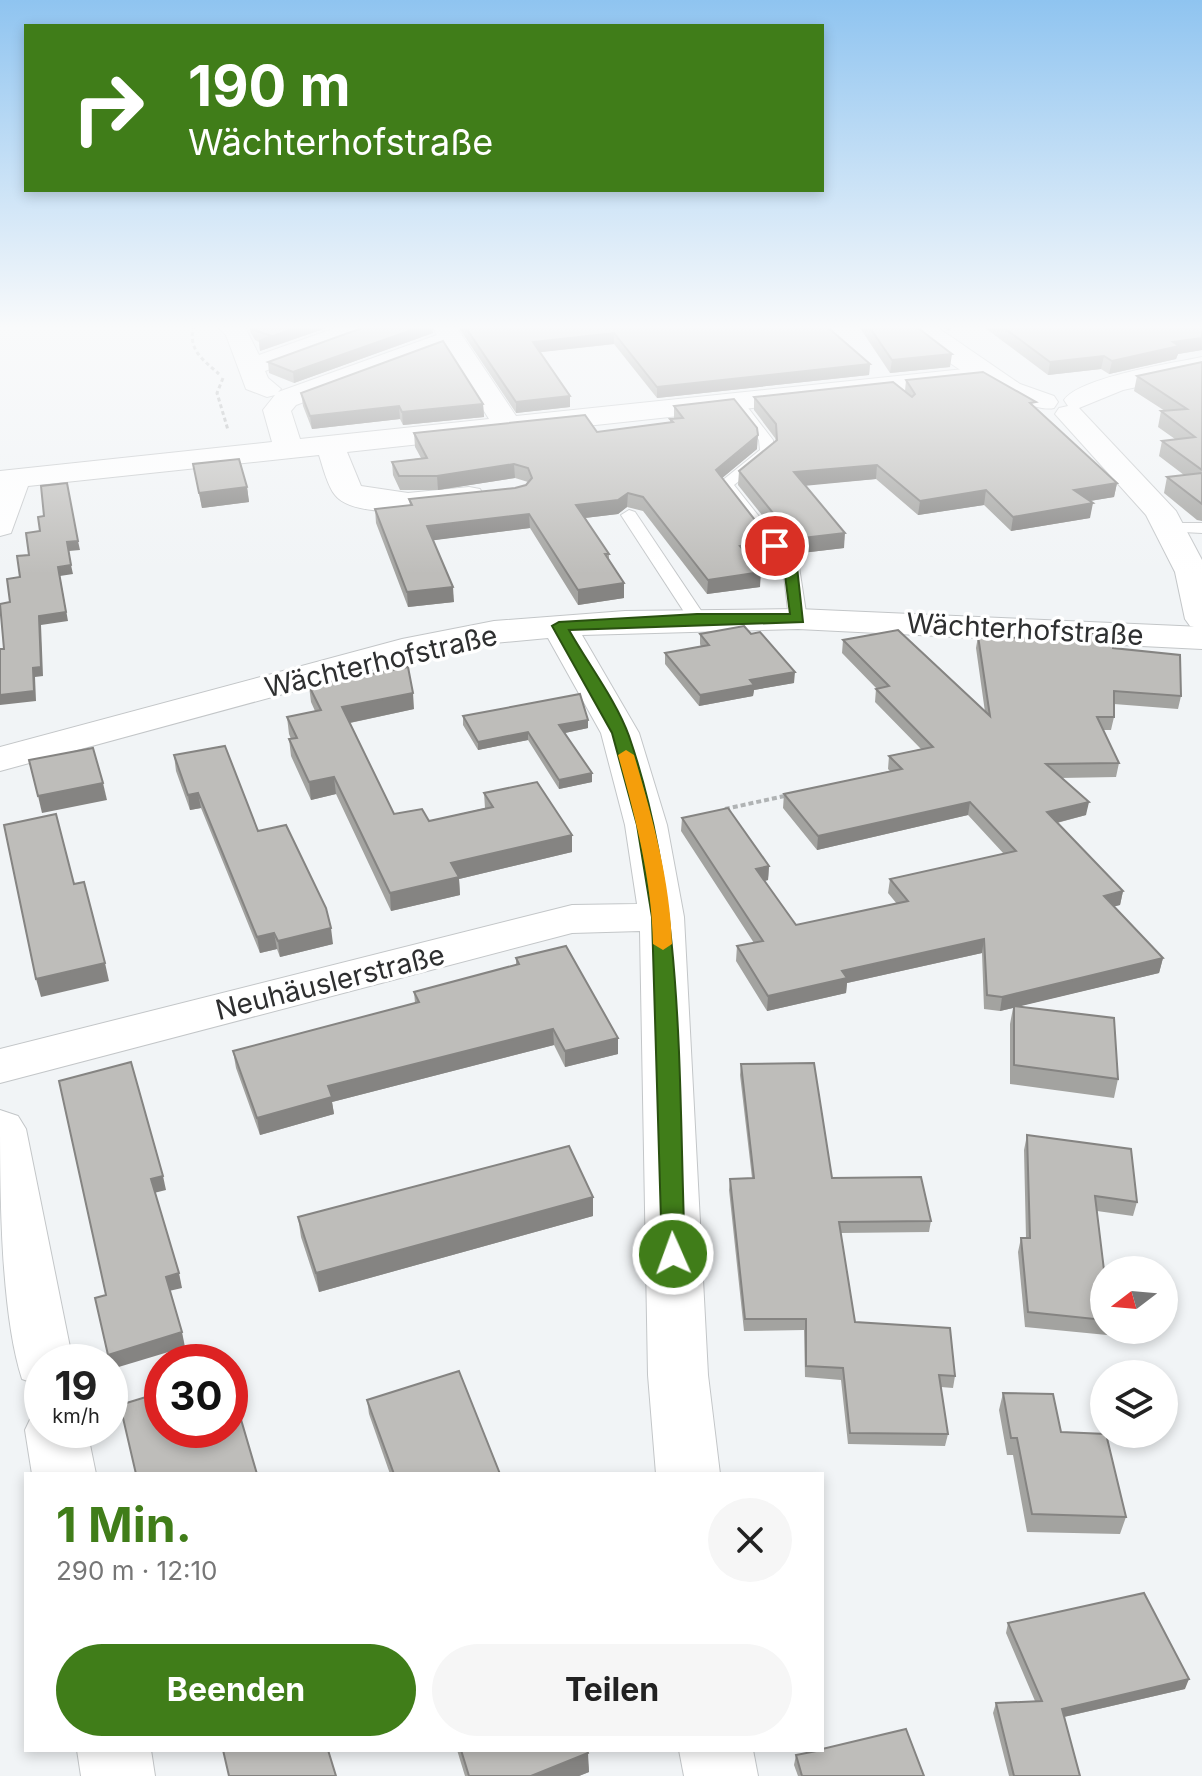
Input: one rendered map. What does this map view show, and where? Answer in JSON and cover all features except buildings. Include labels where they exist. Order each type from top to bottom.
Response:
[{"type":"street","points":[[279,408],[288,448]]},
{"type":"street","points":[[496,408],[507,425]]},
{"type":"street","points":[[0,526],[8,479],[686,408]]},
{"type":"street","points":[[1066,408],[1090,440],[1186,528],[1192,572],[1201,605]]},
{"type":"street","points":[[329,443],[348,492],[370,501],[392,505],[500,492]]},
{"type":"street","name":"Wächterhofstraße","points":[[0,759],[415,647],[494,632],[697,618],[798,619],[1202,638]]},
{"type":"street","points":[[559,626],[620,733],[646,825],[662,917],[678,1375],[688,1472]]},
{"type":"street","name":"Neuhäuslerstraße","points":[[0,1066],[572,919],[662,917]]},
{"type":"street","points":[[0,1129],[40,1344]]},
{"type":"street","points":[[59,1448],[64,1472]]},
{"type":"street","points":[[114,1752],[118,1776]]},
{"type":"street","points":[[716,1752],[721,1776]]},
{"type":"lane","points":[[741,408],[766,440],[768,451],[726,484],[791,567],[798,619]]},
{"type":"lane","points":[[629,515],[697,618]]},
{"type":"path","points":[[221,408],[234,454]]},
{"type":"path","points":[[724,809],[802,792]]},
{"type":"slow traffic","points":[[626,755],[646,825],[662,917],[663,944]]},
{"type":"route","points":[[673,1254],[662,917],[646,825],[620,733],[593,680],[559,626],[697,618],[798,619],[791,567],[775,546]]}]
